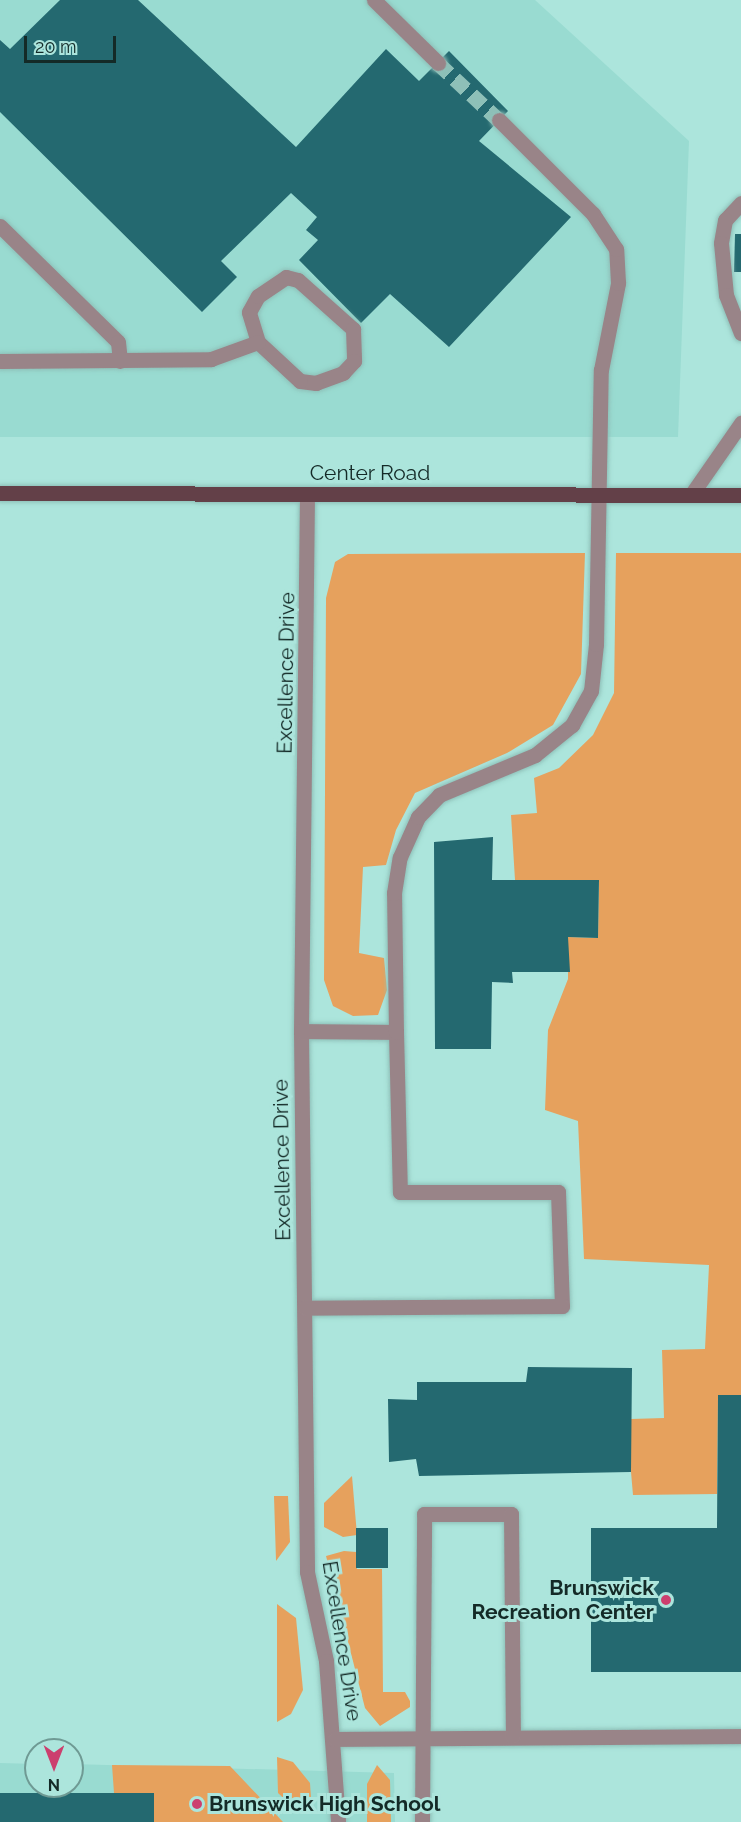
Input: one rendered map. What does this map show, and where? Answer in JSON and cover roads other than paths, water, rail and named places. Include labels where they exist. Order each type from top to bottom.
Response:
[{"type":"main road","name":"Center Road","points":[[0,493],[741,495]]},
{"type":"street","points":[[374,0],[438,63]]},
{"type":"street","points":[[304,1308],[562,1306],[558,1192],[400,1192],[394,893],[400,856],[418,817],[439,795],[535,755],[572,725],[591,691],[601,493],[601,370],[618,283],[616,249],[593,214],[499,120]]},
{"type":"street","points":[[741,203],[725,220],[721,243],[726,295],[741,333]]},
{"type":"street","points":[[0,226],[118,342],[120,362]]},
{"type":"street","points":[[286,278],[298,280],[344,318],[356,344],[354,361],[343,373],[316,383],[285,371],[258,342],[249,312],[258,296],[286,278]]},
{"type":"street","points":[[0,361],[120,362],[211,359],[258,342]]},
{"type":"street","points":[[690,495],[741,423]]},
{"type":"street","name":"Excellence Drive","points":[[307,494],[302,1030],[307,1572],[335,1739],[338,1822]]},
{"type":"street","points":[[302,1030],[396,1032]]},
{"type":"street","points":[[422,1822],[424,1514],[511,1514],[513,1736]]},
{"type":"street","points":[[335,1739],[741,1736]]},
{"type":"tunnel","points":[[438,63],[499,120]]},
{"type":"place","name":"Brunswick Recreation Center","points":[[666,1600]]},
{"type":"place","name":"Brunswick High School","points":[[197,1804]]}]
